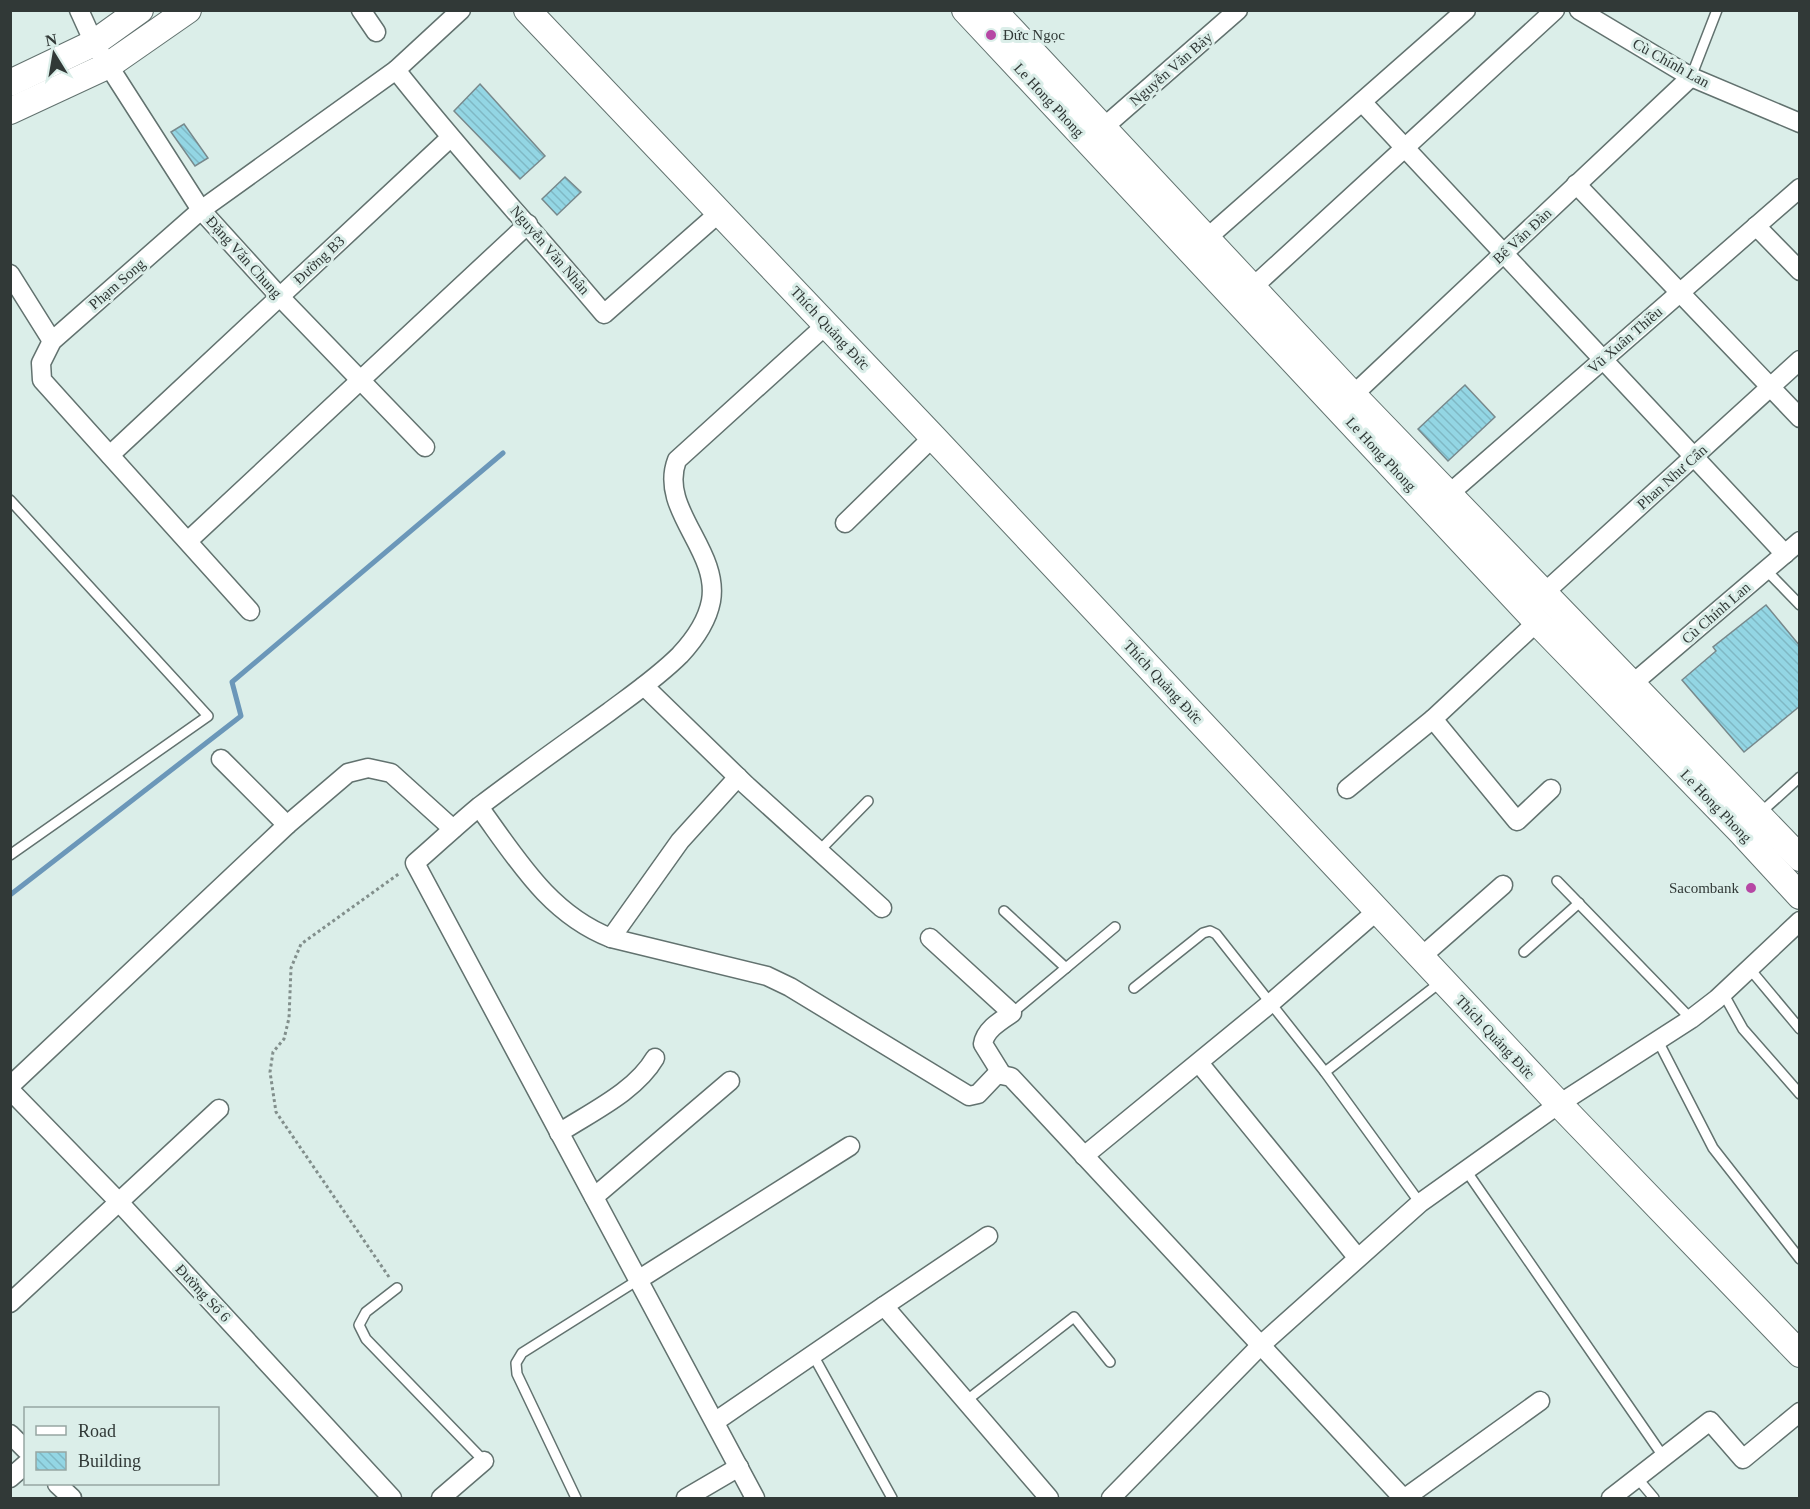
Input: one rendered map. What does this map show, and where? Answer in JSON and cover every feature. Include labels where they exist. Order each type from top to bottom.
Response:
[{"type":"main road","points":[[10,82],[93,43],[140,10]]},
{"type":"main road","points":[[10,111],[109,65],[188,10]]},
{"type":"main road","name":"Thích Quảng Đức","points":[[527,10],[933,437],[1442,981],[1800,1354]]},
{"type":"main road","name":"Le Hong Phong","points":[[965,10],[1345,402],[1450,493],[1631,685],[1750,822],[1800,896]]},
{"type":"main road","name":"Le Hong Phong","points":[[999,13],[1253,287],[1345,402],[1537,622],[1750,822],[1800,858]]},
{"type":"street","name":"Đặng Văn Chung","points":[[79,10],[93,43],[201,210],[280,297],[425,447]]},
{"type":"street","points":[[361,10],[376,32]]},
{"type":"street","name":"Phạm Song","points":[[250,611],[189,540],[42,380],[41,363],[52,341],[201,210],[396,70],[461,10]]},
{"type":"street","name":"Nguyễn Văn Bảy","points":[[1104,127],[1238,10]]},
{"type":"street","points":[[1207,238],[1466,10]]},
{"type":"street","points":[[1253,287],[1555,10]]},
{"type":"street","name":"Cù Chính Lan","points":[[1588,13],[1691,77],[1800,123]]},
{"type":"street","name":"Nguyễn Văn Nhân","points":[[396,70],[450,138],[528,224],[604,314],[720,212]]},
{"type":"street","name":"Bế Văn Đàn","points":[[1345,402],[1691,77]]},
{"type":"street","points":[[1362,102],[1785,554]]},
{"type":"street","name":"Đường B3","points":[[110,454],[450,138]]},
{"type":"street","points":[[1576,184],[1800,418]]},
{"type":"street","name":"Vũ Xuân Thiều","points":[[1450,493],[1800,188]]},
{"type":"street","points":[[189,540],[528,224]]},
{"type":"street","points":[[1756,226],[1800,271]]},
{"type":"street","points":[[10,273],[52,341]]},
{"type":"street","points":[[755,1498],[716,1421],[415,863],[479,807],[644,686],[679,656],[696,637],[707,617],[711,599],[708,564],[675,495],[672,483],[677,460],[826,325]]},
{"type":"street","name":"Phan Như Cẩn","points":[[1544,593],[1800,360]]},
{"type":"street","points":[[845,524],[933,437]]},
{"type":"street","name":"Cù Chính Lan","points":[[1631,685],[1800,541]]},
{"type":"street","points":[[1347,789],[1432,719],[1537,622]]},
{"type":"street","points":[[644,686],[738,777],[882,908]]},
{"type":"street","points":[[1432,719],[1517,821],[1551,789]]},
{"type":"street","points":[[221,759],[287,825]]},
{"type":"street","points":[[10,1088],[287,825],[348,773],[368,768],[391,773],[453,829]]},
{"type":"street","points":[[611,938],[680,841],[738,777]]},
{"type":"street","points":[[479,807],[534,882],[550,899],[591,930],[611,938],[767,976],[790,987],[969,1096],[978,1094],[997,1074],[1001,1073]]},
{"type":"street","points":[[1421,957],[1503,885]]},
{"type":"street","points":[[1084,1156],[1272,1002],[1378,910]]},
{"type":"street","points":[[1111,1498],[1262,1344],[1420,1203],[1559,1104],[1691,1019],[1723,993],[1800,921]]},
{"type":"street","points":[[930,938],[1012,1013],[993,1026],[984,1038],[983,1044],[1001,1073],[1011,1077],[1404,1498],[1540,1401]]},
{"type":"street","points":[[559,1133],[634,1083],[647,1072],[655,1058]]},
{"type":"street","points":[[1199,1063],[1357,1257]]},
{"type":"street","points":[[594,1197],[730,1081]]},
{"type":"street","name":"Đường Số 6","points":[[10,1088],[118,1201],[392,1498]]},
{"type":"street","points":[[10,1303],[219,1108]]},
{"type":"street","points":[[638,1280],[850,1146]]},
{"type":"street","points":[[716,1421],[988,1236]]},
{"type":"street","points":[[884,1306],[1049,1498]]},
{"type":"street","points":[[1611,1498],[1665,1459],[1710,1421],[1743,1459],[1800,1412]]},
{"type":"street","points":[[10,1434],[24,1448]]},
{"type":"street","points":[[441,1498],[484,1461]]},
{"type":"street","points":[[10,1478],[24,1466]]},
{"type":"street","points":[[686,1498],[739,1467]]},
{"type":"street","points":[[58,1485],[72,1498]]},
{"type":"lane","points":[[1691,77],[1717,10]]},
{"type":"lane","points":[[10,500],[208,716],[10,855]]},
{"type":"lane","points":[[1766,570],[1800,605]]},
{"type":"lane","points":[[1750,822],[1800,777]]},
{"type":"lane","points":[[819,851],[868,801]]},
{"type":"lane","points":[[1557,881],[1691,1019]]},
{"type":"lane","points":[[1524,952],[1579,903]]},
{"type":"lane","points":[[1004,911],[1066,968]]},
{"type":"lane","points":[[1012,1013],[1115,927]]},
{"type":"lane","points":[[1134,988],[1203,933],[1216,934],[1272,1002],[1420,1203]]},
{"type":"lane","points":[[1749,968],[1779,1008],[1800,1029]]},
{"type":"lane","points":[[1325,1072],[1442,981]]},
{"type":"lane","points":[[1723,993],[1743,1029],[1800,1094]]},
{"type":"lane","points":[[1658,1041],[1713,1148],[1800,1258]]},
{"type":"lane","points":[[1465,1169],[1665,1459]]},
{"type":"lane","points":[[576,1498],[517,1374],[516,1363],[522,1353],[638,1280]]},
{"type":"lane","points":[[397,1288],[366,1312],[359,1325],[366,1339],[484,1461]]},
{"type":"lane","points":[[967,1400],[1074,1317],[1110,1362]]},
{"type":"lane","points":[[813,1355],[892,1498]]},
{"type":"lane","points":[[1638,1479],[1654,1498]]},
{"type":"path","points":[[397,1288],[276,1112],[270,1072],[273,1052],[284,1039],[289,1018],[291,968],[301,944],[415,863]]},
{"type":"building","points":[[480,84],[545,156],[520,179],[454,111]]},
{"type":"building","points":[[184,124],[208,158],[195,166],[171,132]]},
{"type":"building","points":[[565,177],[581,192],[557,215],[542,199]]},
{"type":"building","points":[[1465,385],[1495,417],[1448,461],[1418,429]]},
{"type":"building","points":[[1766,605],[1800,646],[1800,706],[1744,752],[1682,680],[1716,651],[1713,647]]},
{"type":"waterway","points":[[10,895],[241,716],[232,682],[503,453]]},
{"type":"place","name":"Đức Ngọc","points":[[991,35]]},
{"type":"place","name":"Sacombank","points":[[1751,888]]}]
